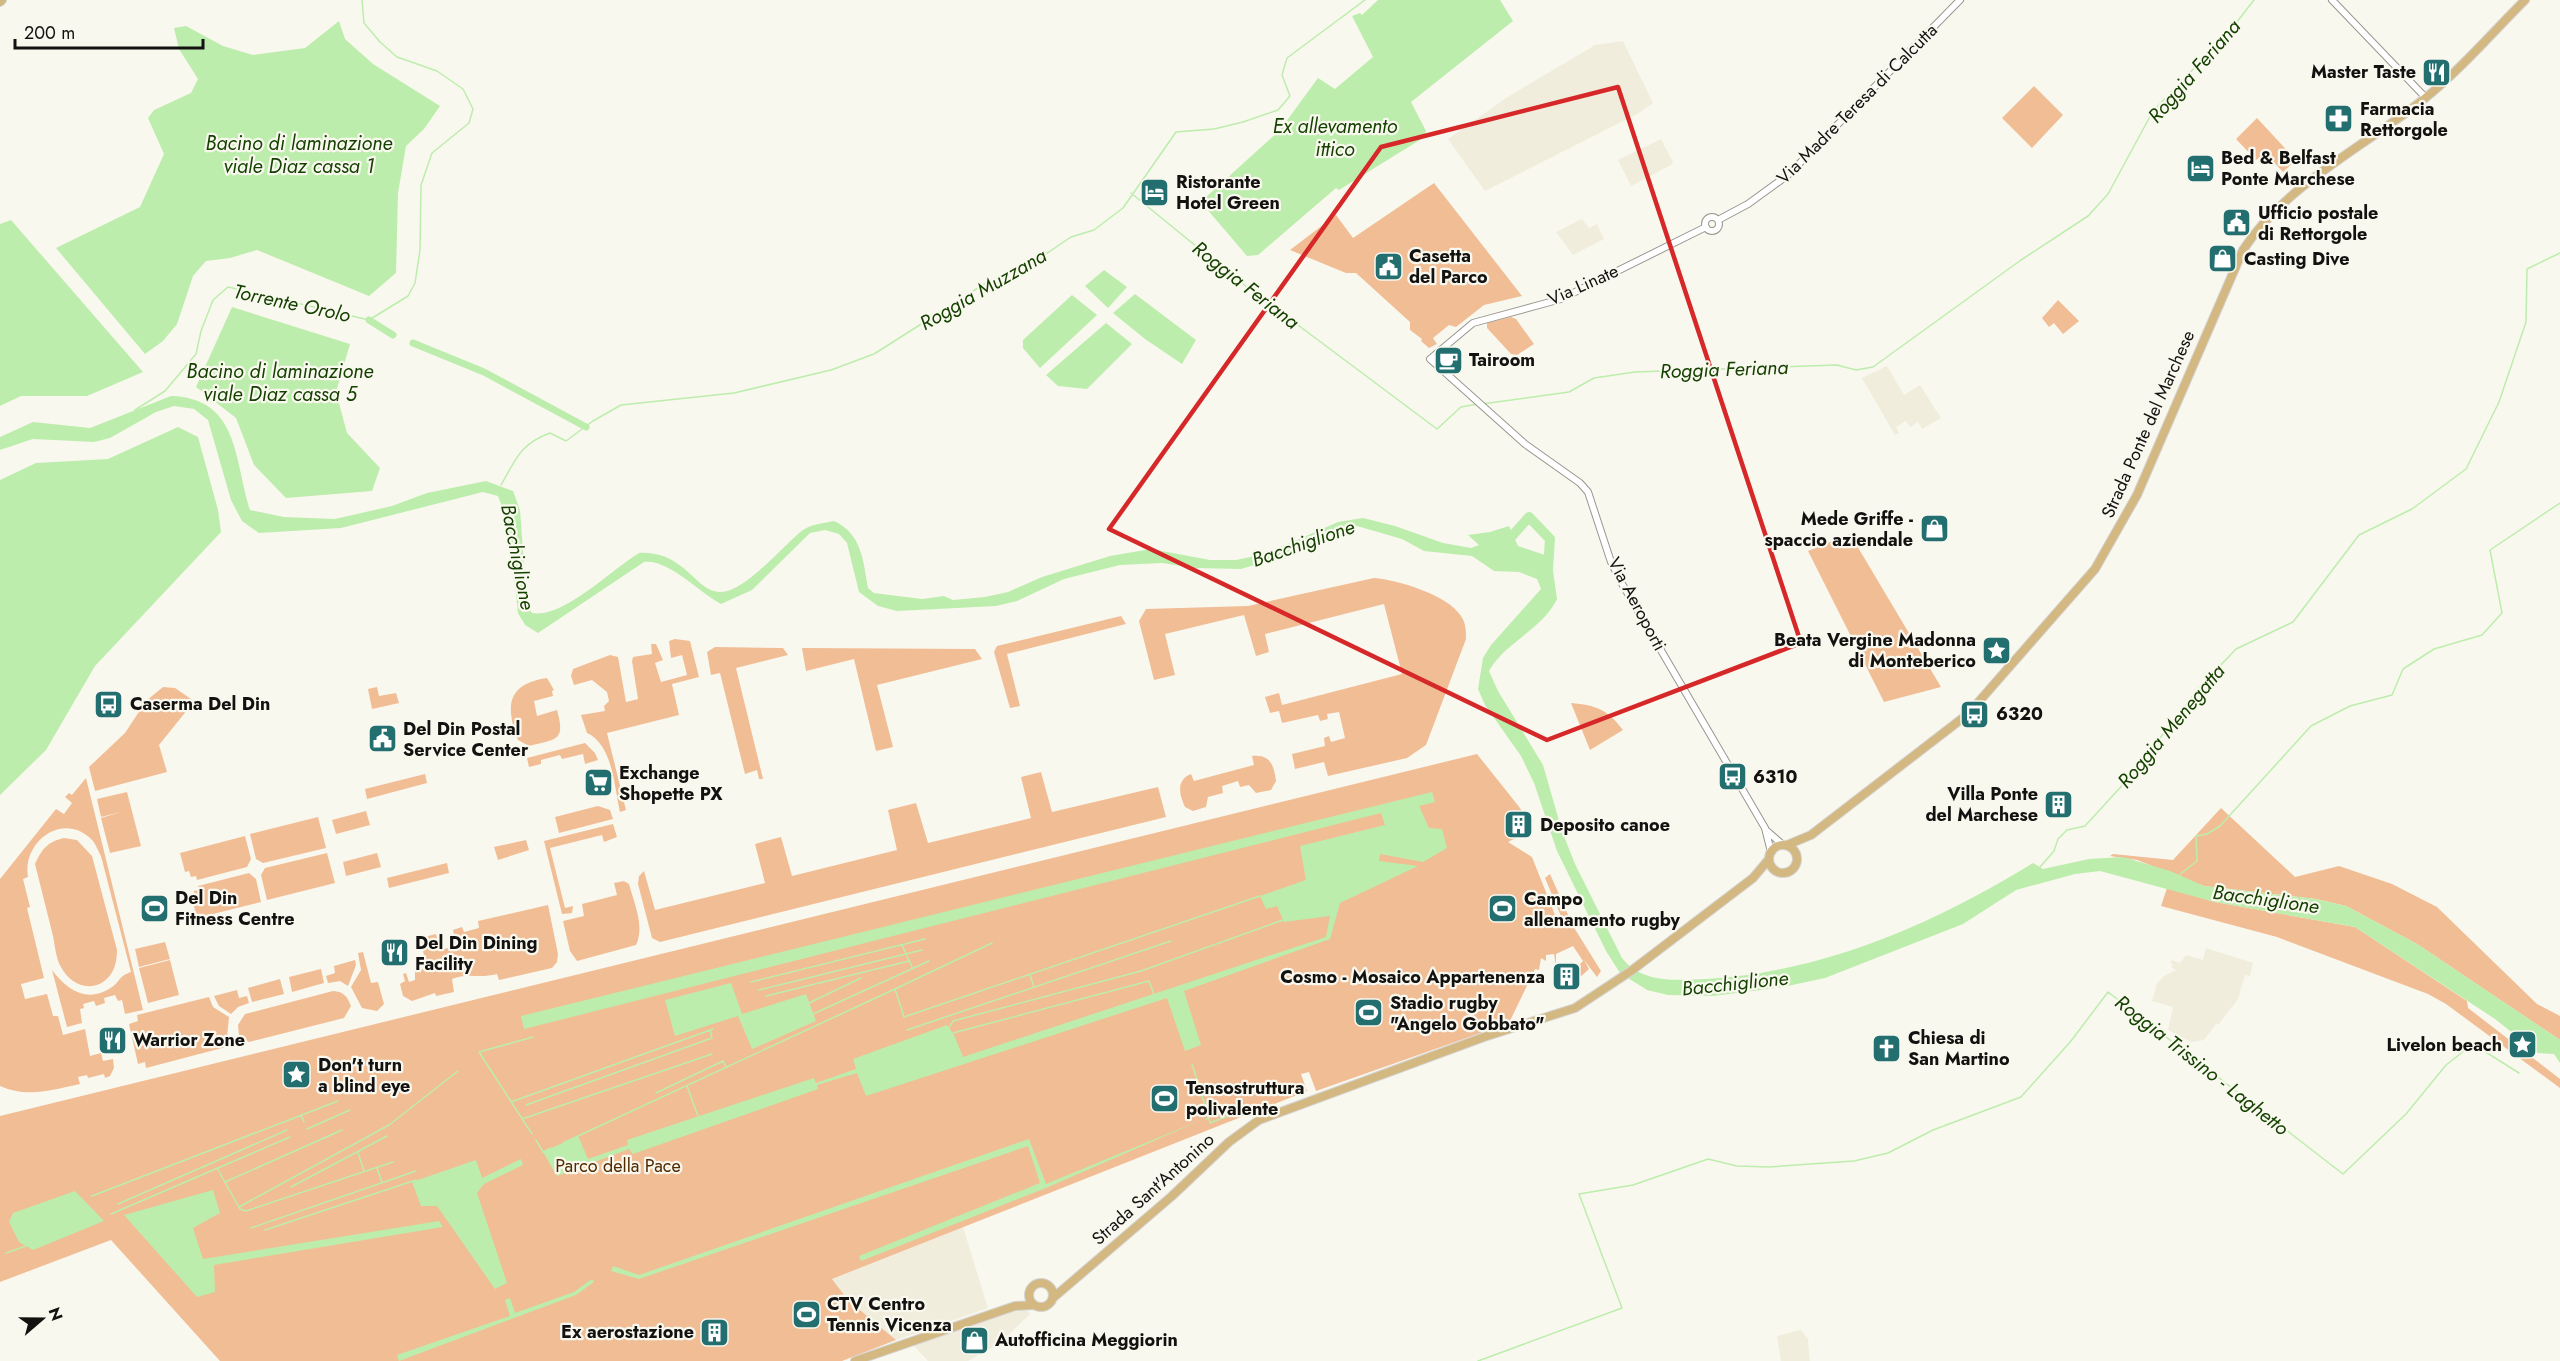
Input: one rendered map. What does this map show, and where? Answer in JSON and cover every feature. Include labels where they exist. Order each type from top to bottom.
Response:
[{"type":"main road","name":"Strada Ponte del Marchese","points":[[1572,1007],[1613,982],[1753,878],[1770,855],[1785,845],[1811,835],[1968,714],[2083,585],[2104,556],[2133,504],[2243,250],[2256,230],[2295,194],[2426,98],[2525,0]]},
{"type":"main road","name":"Strada Ponte del Marchese","points":[[1753,878],[1776,871],[1784,874],[1792,871],[1811,835]]},
{"type":"main road","points":[[1785,845],[1794,849],[1798,857]]},
{"type":"main road","points":[[1770,855],[1776,871]]},
{"type":"main road","name":"Strada Sant'Antonino","points":[[855,1361],[1015,1306],[1044,1307],[1172,1196],[1229,1142],[1259,1120],[1572,1007]]},
{"type":"main road","name":"Strada Sant'Antonino","points":[[1015,1306],[1035,1285],[1072,1282]]},
{"type":"main road","points":[[1047,1285],[1052,1291],[1053,1298]]},
{"type":"main road","points":[[1030,1291],[1030,1299],[1034,1305]]},
{"type":"street","name":"Via Madre Teresa di Calcutta","points":[[1706,227],[1715,230],[1719,227],[1718,220],[1748,204],[1788,175],[1960,0]]},
{"type":"street","points":[[2332,0],[2426,98]]},
{"type":"street","name":"Via Linate","points":[[1430,359],[1475,322],[1561,299],[1706,227]]},
{"type":"street","name":"Via Aeroporti","points":[[1430,359],[1525,444],[1580,483],[1588,492],[1611,562],[1621,582],[1765,828],[1785,845]]},
{"type":"street","name":"Via Aeroporti","points":[[1765,828],[1770,855]]},
{"type":"highlighted area","points":[[1618,87],[1801,643],[1547,740],[1109,529],[1381,147]]},
{"type":"shaded area","points":[[1623,41],[1653,103],[1639,113],[1485,191],[1448,139],[1506,98],[1595,45]]},
{"type":"shaded area","points":[[1661,139],[1673,162],[1631,186],[1618,160]]},
{"type":"shaded area","points":[[1582,219],[1589,228],[1597,224],[1604,239],[1573,255],[1556,232]]},
{"type":"shaded area","points":[[1887,366],[1904,395],[1920,385],[1941,418],[1922,429],[1918,422],[1910,427],[1906,421],[1896,427],[1899,433],[1895,435],[1862,378]]},
{"type":"shaded area","points":[[2206,948],[2253,963],[2250,976],[2245,975],[2238,999],[2219,1024],[2216,1024],[2204,1040],[2191,1042],[2168,1030],[2173,1007],[2152,1001],[2157,983],[2164,976],[2176,970],[2171,967],[2172,960],[2180,963],[2186,955],[2203,960]]},
{"type":"shaded area","points":[[963,1227],[988,1308],[896,1340],[848,1300],[832,1279]]},
{"type":"shaded area","points":[[1025,1306],[1030,1314],[999,1344],[968,1361],[928,1361],[911,1343]]},
{"type":"shaded area","points":[[1801,1330],[1808,1339],[1810,1361],[1781,1361],[1777,1336]]},
{"type":"green space","points":[[2034,86],[2063,115],[2032,148],[2002,118]]},
{"type":"green space","points":[[2257,118],[2296,160],[2283,172],[2265,153],[2256,160],[2236,139]]},
{"type":"green space","points":[[1434,183],[1522,296],[1484,305],[1456,327],[1449,325],[1433,338],[1437,344],[1429,348],[1410,330],[1410,322],[1356,273],[1346,273],[1290,250],[1336,215],[1353,238]]},
{"type":"green space","points":[[2058,300],[2079,321],[2063,334],[2054,323],[2049,327],[2042,318]]},
{"type":"green space","points":[[1511,317],[1516,319],[1534,344],[1517,355],[1511,354],[1487,328],[1487,323]]},
{"type":"green space","points":[[1850,534],[1941,687],[1884,702],[1808,551]]},
{"type":"green space","points":[[1374,578],[1409,585],[1434,595],[1455,608],[1463,619],[1465,627],[1466,639],[1426,745],[1407,758],[1328,776],[1324,762],[1295,769],[1292,754],[1325,746],[1324,738],[1329,736],[1331,742],[1345,738],[1339,712],[1327,714],[1328,719],[1320,721],[1318,715],[1282,723],[1279,711],[1270,713],[1265,697],[1279,693],[1282,705],[1402,674],[1384,604],[1265,634],[1269,652],[1256,656],[1244,615],[1165,634],[1175,675],[1154,680],[1139,621],[1146,609],[1248,606]]},
{"type":"green space","points":[[1121,616],[1126,624],[1007,654],[1020,706],[1010,708],[994,652],[997,646]]},
{"type":"green space","points":[[675,639],[690,641],[699,677],[672,684],[679,715],[607,733],[626,810],[620,812],[607,756],[596,739],[587,733],[581,715],[605,711],[604,706],[609,701],[607,692],[592,680],[574,685],[571,676],[573,669],[610,655],[618,657],[626,702],[638,699],[632,661],[633,657],[652,654],[651,644],[656,644],[663,660],[655,663],[661,682],[687,675],[682,655],[671,658],[669,641]]},
{"type":"green space","points":[[715,647],[783,648],[788,655],[736,668],[763,779],[759,779],[757,770],[745,774],[720,673],[711,675],[707,652]]},
{"type":"green space","points":[[802,648],[975,649],[982,659],[877,685],[893,747],[876,751],[854,659],[806,671]]},
{"type":"green space","points":[[547,678],[554,690],[552,691],[553,696],[534,701],[537,716],[557,710],[559,734],[552,740],[529,746],[518,740],[514,728],[511,717],[513,698],[524,685]]},
{"type":"green space","points":[[163,687],[175,688],[197,703],[195,706],[192,704],[159,745],[167,772],[95,791],[89,767],[125,733],[146,701]]},
{"type":"green space","points":[[377,687],[379,696],[396,693],[399,703],[372,709],[368,689]]},
{"type":"green space","points":[[1571,703],[1588,705],[1607,713],[1623,730],[1590,750]]},
{"type":"green space","points":[[585,743],[595,753],[598,760],[585,764],[583,754],[562,759],[560,755],[541,760],[541,764],[529,767],[527,758]]},
{"type":"green space","name":"Parco della Pace","points":[[1477,754],[1520,808],[1533,829],[1508,842],[1532,857],[1559,925],[1560,914],[1545,878],[1550,874],[1573,926],[1601,971],[1597,977],[1584,960],[1589,969],[1578,979],[1573,974],[1581,967],[1580,964],[1583,961],[1573,946],[1556,954],[1556,966],[1554,954],[1546,955],[1546,961],[1541,958],[1539,970],[1535,969],[1509,1023],[1316,1091],[1309,1072],[1301,1074],[1307,1091],[832,1279],[848,1300],[896,1340],[842,1361],[220,1361],[111,1240],[0,1282],[0,1116]]},
{"type":"green space","points":[[1252,756],[1263,757],[1270,762],[1276,781],[1271,790],[1256,793],[1249,785],[1240,787],[1238,781],[1222,786],[1223,793],[1208,797],[1206,807],[1193,811],[1185,807],[1180,788],[1186,777],[1191,774],[1194,781],[1254,765]]},
{"type":"green space","points":[[1041,772],[1052,812],[1158,787],[1166,817],[660,942],[652,938],[638,884],[639,876],[644,871],[655,910],[765,883],[755,844],[781,837],[792,876],[897,850],[888,810],[916,803],[928,843],[1031,818],[1021,777]]},
{"type":"green space","points":[[425,774],[427,783],[367,799],[365,789]]},
{"type":"green space","points":[[86,778],[143,1010],[125,1014],[122,1000],[118,1001],[115,995],[104,998],[105,1003],[96,1006],[94,1001],[83,1004],[84,1008],[80,1009],[82,1023],[67,1027],[52,970],[70,988],[92,995],[109,989],[124,975],[131,972],[101,856],[95,843],[81,832],[69,828],[58,829],[47,834],[32,852],[28,864],[28,877],[23,879],[30,907],[27,908],[44,978],[21,984],[25,999],[47,994],[53,1016],[58,1016],[63,1035],[85,1029],[90,1056],[101,1053],[103,1061],[113,1059],[114,1068],[110,1076],[105,1078],[104,1074],[88,1078],[87,1075],[78,1077],[80,1084],[59,1089],[40,1092],[10,1090],[0,1086],[0,879],[56,809],[64,814],[72,803],[65,797],[69,793],[72,795]]},
{"type":"green space","points":[[127,792],[141,846],[110,853],[101,818],[121,812],[101,817],[97,799]]},
{"type":"green space","points":[[598,806],[610,810],[613,819],[559,833],[555,817]]},
{"type":"green space","points":[[2221,808],[2295,877],[2339,866],[2392,884],[2437,907],[2537,1004],[2560,1016],[2560,1040],[2417,944],[2346,906],[2316,899],[2204,886],[2137,860],[2110,856],[2113,854],[2173,860]]},
{"type":"green space","points":[[366,811],[370,825],[336,834],[332,820]]},
{"type":"green space","points":[[318,817],[326,848],[263,863],[256,859],[250,834]]},
{"type":"green space","points":[[613,824],[617,837],[604,842],[602,835],[550,848],[565,908],[573,906],[572,913],[562,914],[544,841]]},
{"type":"green space","points":[[245,836],[251,859],[247,867],[197,880],[196,876],[191,877],[189,871],[185,872],[180,853]]},
{"type":"green space","points":[[64,838],[77,840],[92,856],[117,950],[110,976],[97,985],[79,984],[64,973],[59,964],[35,864],[46,847]]},
{"type":"green space","points":[[526,840],[529,850],[498,860],[494,847]]},
{"type":"green space","points":[[327,853],[335,883],[267,900],[261,875],[265,868]]},
{"type":"green space","points":[[377,853],[381,867],[346,876],[343,862]]},
{"type":"green space","points":[[447,863],[449,873],[389,888],[387,878]]},
{"type":"green space","points":[[249,873],[256,879],[261,902],[197,918],[192,899],[195,898],[194,891],[199,890],[198,886]]},
{"type":"green space","points":[[624,881],[629,884],[638,915],[639,930],[636,945],[577,961],[570,951],[563,921],[584,916],[582,904],[617,895],[614,883]]},
{"type":"green space","points":[[2167,888],[2215,902],[2355,927],[2467,1001],[2468,1008],[2560,1079],[2560,1088],[2446,1004],[2428,994],[2277,937],[2161,906]]},
{"type":"green space","points":[[548,905],[558,954],[557,962],[552,968],[499,980],[497,974],[463,976],[452,979],[454,992],[436,996],[435,993],[412,1001],[403,996],[400,984],[405,981],[403,974],[406,973],[409,982],[415,980],[415,971],[427,968],[420,938],[436,934],[440,950],[456,946],[453,930],[462,927],[464,932],[479,928],[478,921]]},
{"type":"green space","points":[[165,942],[170,959],[139,967],[135,949]]},
{"type":"green space","points":[[363,952],[371,983],[378,982],[384,1004],[377,1011],[362,1008],[351,987],[361,970],[358,953]]},
{"type":"green space","points":[[170,960],[179,995],[148,1003],[139,968]]},
{"type":"green space","points":[[355,960],[356,965],[348,986],[340,981],[328,983],[326,976],[335,973],[334,966]]},
{"type":"green space","points":[[321,969],[324,983],[292,992],[289,977]]},
{"type":"green space","points":[[280,979],[284,994],[252,1002],[248,988]]},
{"type":"green space","points":[[237,990],[239,998],[247,996],[249,1003],[238,1007],[231,1014],[219,1006],[214,996]]},
{"type":"green space","points":[[333,991],[345,995],[351,1006],[344,1018],[249,1042],[239,1036],[238,1025],[245,1014]]},
{"type":"green space","points":[[209,997],[213,1007],[229,1017],[226,1047],[146,1068],[145,1062],[138,1064],[129,1024],[138,1021],[137,1015]]},
{"type":"water","name":"Ex allevamento ittico","points":[[1378,0],[1500,0],[1513,21],[1411,102],[1426,131],[1423,138],[1339,190],[1336,188],[1258,255],[1247,256],[1206,208],[1205,198],[1280,130],[1318,78],[1335,89],[1373,57],[1352,16],[1360,13],[1362,15]]},
{"type":"water","name":"Bacino di laminazione viale Diaz cassa 1","points":[[339,21],[345,39],[373,64],[440,106],[424,129],[406,146],[398,193],[396,273],[369,296],[257,250],[230,258],[206,261],[193,276],[177,324],[163,341],[145,354],[56,248],[140,207],[164,154],[148,118],[154,110],[191,93],[198,79],[179,49],[174,28],[186,26],[223,46],[253,55],[305,48]]},
{"type":"water","points":[[11,220],[143,372],[87,396],[21,396],[0,406],[0,224]]},
{"type":"water","points":[[1104,270],[1127,287],[1108,308],[1085,286]]},
{"type":"water","points":[[1135,294],[1196,340],[1182,364],[1145,339],[1113,313]]},
{"type":"water","points":[[1072,295],[1097,315],[1040,368],[1023,348],[1023,340]]},
{"type":"water","name":"Bacino di laminazione viale Diaz cassa 5","points":[[232,307],[350,344],[336,392],[347,433],[380,468],[372,491],[286,498],[254,465],[236,418],[196,387]]},
{"type":"water","points":[[1106,323],[1132,344],[1087,389],[1058,386],[1046,375]]},
{"type":"water","name":"Bacchiglione","points":[[171,396],[193,399],[210,407],[222,420],[236,452],[250,510],[284,517],[335,519],[392,506],[427,493],[486,481],[513,491],[520,510],[527,606],[532,613],[544,613],[572,601],[639,553],[667,558],[711,590],[719,592],[729,590],[752,577],[803,530],[834,521],[843,526],[856,541],[860,549],[868,588],[874,593],[922,599],[944,596],[953,600],[1008,592],[1042,577],[1110,556],[1151,549],[1210,560],[1236,560],[1265,554],[1338,522],[1363,518],[1395,526],[1443,543],[1471,548],[1479,545],[1468,535],[1509,526],[1518,546],[1551,557],[1557,599],[1542,619],[1504,652],[1489,671],[1498,691],[1543,765],[1562,831],[1575,864],[1622,958],[1639,972],[1661,979],[1706,979],[1750,975],[1793,966],[1835,955],[1917,925],[1957,906],[2033,863],[2043,869],[2089,859],[2123,857],[2170,871],[2204,886],[2316,899],[2346,906],[2417,944],[2560,1040],[2560,1063],[2554,1054],[2538,1053],[2495,1019],[2355,927],[2215,902],[2100,871],[2075,874],[2016,890],[1963,924],[1825,978],[1783,987],[1713,996],[1668,995],[1647,990],[1620,973],[1606,951],[1557,851],[1534,783],[1521,756],[1485,705],[1478,689],[1483,658],[1491,645],[1541,589],[1537,579],[1519,572],[1494,571],[1472,556],[1424,551],[1402,539],[1357,526],[1335,532],[1304,550],[1241,569],[1194,568],[1162,563],[1120,565],[1064,579],[1017,601],[996,606],[897,611],[878,606],[859,592],[847,543],[839,534],[825,530],[810,533],[752,590],[721,604],[673,571],[654,562],[644,562],[538,633],[525,625],[518,613],[508,522],[498,496],[483,492],[341,528],[259,533],[242,521],[231,500],[208,420],[194,409],[174,406],[156,412],[110,438],[94,442],[33,439],[0,450],[0,437],[33,422],[90,428]]},
{"type":"water","points":[[178,427],[198,437],[218,510],[221,532],[95,666],[46,750],[0,795],[0,480],[36,463],[108,459]]},
{"type":"water","points":[[1432,792],[1435,802],[1419,806],[1429,828],[1442,829],[1447,848],[1423,862],[1380,854],[1379,861],[1418,866],[1340,903],[1330,939],[1184,991],[1201,1045],[1185,1051],[1167,998],[866,1096],[857,1073],[817,1085],[818,1089],[633,1154],[629,1149],[557,1176],[543,1152],[578,1136],[588,1159],[628,1145],[627,1140],[814,1078],[816,1083],[856,1069],[853,1059],[947,1025],[963,1057],[1326,937],[1330,916],[1284,922],[1277,906],[1266,909],[1260,896],[1306,880],[1300,846],[1385,825],[1381,813],[524,1029],[521,1016]]},
{"type":"water","points":[[731,983],[742,1014],[806,994],[816,1021],[752,1049],[738,1016],[675,1036],[665,1000]]},
{"type":"water","points":[[1206,1118],[1046,1188],[861,1261],[859,1256],[1040,1183],[1028,1146],[639,1279],[611,1271],[613,1266],[639,1275],[1029,1139],[1046,1184]]},
{"type":"water","points":[[521,1159],[523,1165],[484,1184],[477,1193],[507,1283],[495,1289],[437,1206],[421,1206],[412,1182],[476,1160],[482,1178]]},
{"type":"water","points":[[213,1190],[220,1213],[193,1228],[203,1259],[439,1221],[443,1227],[214,1265],[215,1292],[197,1297],[124,1215]]},
{"type":"water","points":[[75,1191],[104,1221],[33,1250],[19,1242],[9,1222],[13,1213]]},
{"type":"water","points":[[592,1279],[594,1282],[576,1295],[399,1361],[397,1355],[510,1316],[505,1300],[510,1298],[515,1313],[574,1292]]},
{"type":"waterway","name":"Torrente Orolo","points":[[135,410],[165,391],[196,354],[201,331],[213,300],[228,287],[369,320],[408,296],[415,283],[420,250],[421,185],[432,153],[469,123],[473,109],[463,89],[437,71],[397,57],[380,42],[364,23],[362,0]]},
{"type":"waterway","name":"Roggia Muzzana","points":[[501,485],[520,453],[532,442],[550,433],[566,441],[593,421],[621,405],[734,393],[831,370],[874,354],[989,281],[1031,264],[1071,237],[1094,230],[1123,208],[1176,132],[1214,129],[1278,110],[1290,96],[1282,75],[1287,58],[1365,0]]},
{"type":"waterway","name":"Roggia Feriana","points":[[1482,404],[1569,392],[1594,378],[1635,372],[1837,365],[1856,370],[1873,367],[2021,260],[2088,216],[2108,194],[2153,111],[2229,32],[2254,0]]},
{"type":"waterway","name":"Roggia Feriana","points":[[1131,193],[1235,278],[1437,429],[1461,407],[1478,404]]},
{"type":"waterway","name":"Roggia Menegatta","points":[[2040,867],[2054,851],[2058,839],[2067,830],[2085,826],[2128,779],[2199,688],[2236,649],[2293,622],[2359,535],[2412,509],[2466,469],[2499,402],[2526,322],[2527,269],[2560,253]]},
{"type":"waterway","points":[[369,320],[393,335]]},
{"type":"waterway","points":[[413,343],[484,372],[586,427]]},
{"type":"waterway","points":[[2178,876],[2197,861],[2196,836],[2207,834],[2220,826],[2311,726],[2350,706],[2392,695],[2403,669],[2434,649],[2482,635],[2502,613],[2490,550],[2560,503]]},
{"type":"waterway","points":[[1504,545],[1529,517],[1550,539],[1548,569]]},
{"type":"waterway","points":[[563,1143],[895,989],[904,1017],[1260,896]]},
{"type":"waterway","points":[[949,1028],[953,1021],[1141,971],[1283,920]]},
{"type":"waterway","points":[[751,982],[925,939]]},
{"type":"waterway","points":[[907,1030],[1171,941]]},
{"type":"waterway","points":[[895,989],[992,943]]},
{"type":"waterway","points":[[902,945],[912,967]]},
{"type":"waterway","points":[[759,990],[922,950]]},
{"type":"waterway","points":[[766,996],[909,961]]},
{"type":"waterway","points":[[813,1014],[929,961]]},
{"type":"waterway","points":[[1030,975],[1034,987]]},
{"type":"waterway","points":[[809,1003],[861,978]]},
{"type":"waterway","points":[[953,1033],[1149,981],[1154,994]]},
{"type":"waterway","name":"Roggia Trissino - Laghetto","points":[[1478,1361],[1622,1308],[1579,1194],[1633,1185],[1708,1159],[1737,1166],[1769,1167],[1854,1161],[1888,1153],[1933,1130],[2021,1097],[2071,1041],[2108,992],[2343,1174],[2406,1114],[2446,1065],[2473,1044],[2519,1073]]},
{"type":"waterway","points":[[511,1102],[713,1029]]},
{"type":"waterway","points":[[526,1105],[712,1038],[710,1030]]},
{"type":"waterway","points":[[532,1134],[479,1052],[533,1037]]},
{"type":"waterway","points":[[522,1119],[712,1054]]},
{"type":"waterway","points":[[656,1093],[723,1061],[726,1067]]},
{"type":"waterway","points":[[1192,1064],[1209,1118]]},
{"type":"waterway","points":[[239,1207],[389,1125],[458,1071]]},
{"type":"waterway","points":[[687,1086],[698,1116]]},
{"type":"waterway","points":[[92,1196],[338,1101]]},
{"type":"waterway","points":[[1206,1119],[1209,1118],[1210,1123],[1253,1106]]},
{"type":"waterway","points":[[307,1129],[350,1110]]},
{"type":"waterway","points":[[301,1115],[304,1122]]},
{"type":"waterway","points":[[118,1204],[287,1130]]},
{"type":"waterway","points":[[225,1182],[342,1130]]},
{"type":"waterway","points":[[291,1187],[387,1136]]},
{"type":"waterway","points":[[111,1214],[290,1137]]},
{"type":"waterway","points":[[536,1140],[543,1152],[551,1148]]},
{"type":"waterway","points":[[358,1153],[364,1171]]},
{"type":"waterway","points":[[217,1168],[240,1209],[246,1211],[393,1162]]},
{"type":"waterway","points":[[377,1168],[382,1182]]},
{"type":"waterway","points":[[251,1228],[416,1171]]},
{"type":"waterway","points":[[265,1230],[416,1180]]},
{"type":"waterway","points":[[6,1253],[26,1246]]},
{"type":"place","name":"Master Taste","points":[[2437,72]]},
{"type":"place","name":"Farmacia Rettorgole","points":[[2339,119]]},
{"type":"place","name":"Bed & Belfast Ponte Marchese","points":[[2200,168]]},
{"type":"place","name":"Ristorante Hotel Green","points":[[1155,192]]},
{"type":"place","name":"Ufficio postale di Rettorgole","points":[[2237,223]]},
{"type":"place","name":"Casting Dive","points":[[2223,259]]},
{"type":"place","name":"Casetta del Parco","points":[[1388,266]]},
{"type":"place","name":"Tairoom","points":[[1448,360]]},
{"type":"place","name":"Mede Griffe - spaccio aziendale","points":[[1934,529]]},
{"type":"place","name":"Beata Vergine Madonna di Monteberico","points":[[1997,650]]},
{"type":"place","name":"Caserma Del Din","points":[[109,704]]},
{"type":"place","name":"6320","points":[[1975,714]]},
{"type":"place","name":"Del Din Postal Service Center","points":[[382,739]]},
{"type":"place","name":"6310","points":[[1732,777]]},
{"type":"place","name":"Exchange Shopette PX","points":[[598,783]]},
{"type":"place","name":"Villa Ponte del Marchese","points":[[2059,804]]},
{"type":"place","name":"Deposito canoe","points":[[1519,825]]},
{"type":"place","name":"Del Din Fitness Centre","points":[[154,908]]},
{"type":"place","name":"Campo allenamento rugby","points":[[1503,909]]},
{"type":"place","name":"Del Din Dining Facility","points":[[394,953]]},
{"type":"place","name":"Cosmo - Mosaico Appartenenza","points":[[1566,977]]},
{"type":"place","name":"Stadio rugby \"Angelo Gobbato\"","points":[[1369,1013]]},
{"type":"place","name":"Warrior Zone","points":[[112,1040]]},
{"type":"place","name":"Livelon beach","points":[[2523,1045]]},
{"type":"place","name":"Chiesa di San Martino","points":[[1887,1048]]},
{"type":"place","name":"Don't turn a blind eye","points":[[297,1075]]},
{"type":"place","name":"Tensostruttura polivalente","points":[[1165,1098]]},
{"type":"place","name":"CTV Centro Tennis Vicenza","points":[[806,1314]]},
{"type":"place","name":"Ex aerostazione","points":[[715,1332]]},
{"type":"place","name":"Autofficina Meggiorin","points":[[974,1340]]}]
